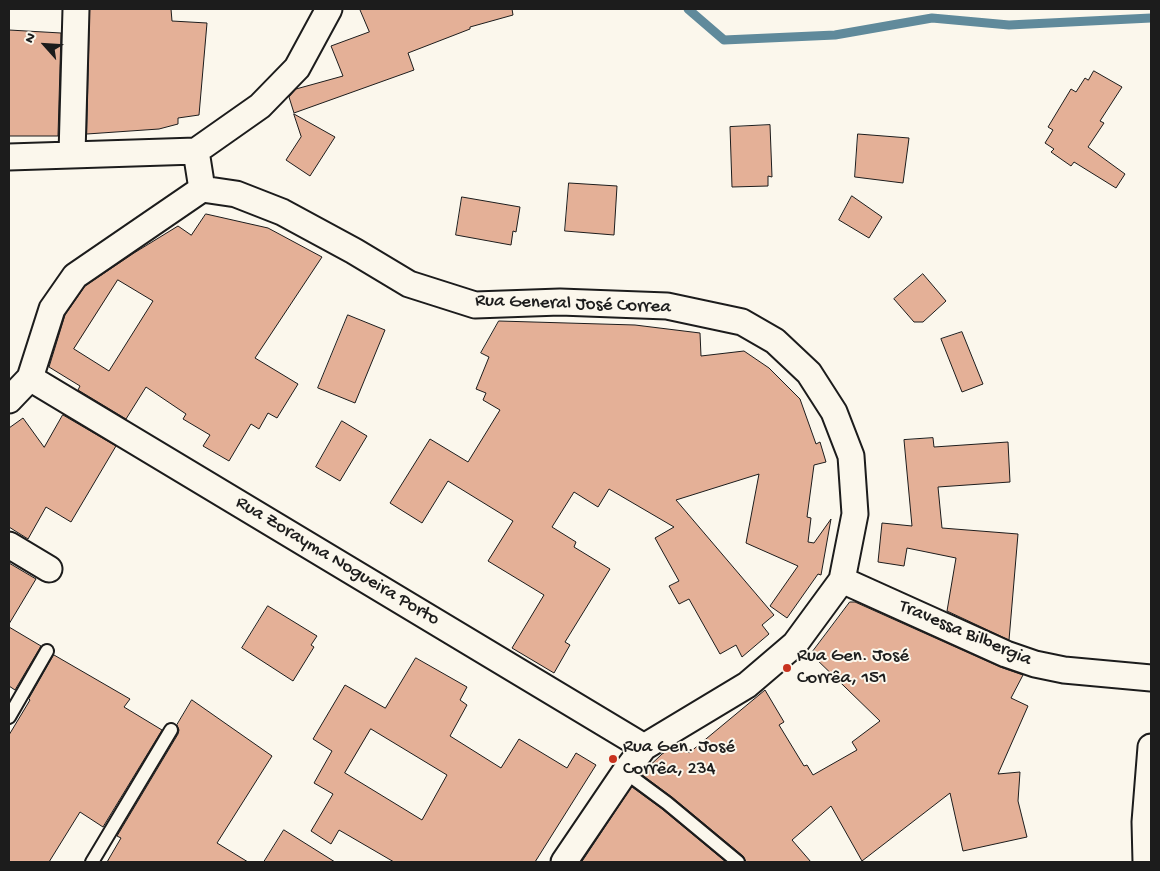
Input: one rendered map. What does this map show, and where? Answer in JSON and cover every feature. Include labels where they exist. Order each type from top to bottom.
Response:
[{"type":"street","points":[[72,154],[76,9]]},
{"type":"street","points":[[9,156],[196,150],[260,106],[297,68],[329,9]]},
{"type":"street","points":[[9,400],[30,378],[52,309],[75,276],[202,188],[196,150]]},
{"type":"street","name":"Rua General José Correa","points":[[202,188],[236,194],[282,212],[354,251],[409,284],[475,305],[560,302],[667,306],[742,322],[775,341],[809,374],[834,412],[851,456],[855,514],[842,580],[795,644],[747,685],[644,747],[625,772],[570,861]]},
{"type":"street","name":"Rua Zorayma Nogueira Porto","points":[[30,378],[644,747]]},
{"type":"street","points":[[9,544],[49,569]]},
{"type":"street","name":"Travessa Bilbergia","points":[[842,580],[1006,654],[1035,664],[1064,670],[1151,678]]},
{"type":"street","points":[[1146,862],[1145,822],[1151,747]]},
{"type":"lane","points":[[9,717],[47,651]]},
{"type":"lane","points":[[92,862],[172,730]]},
{"type":"lane","points":[[625,772],[667,803],[738,862]]},
{"type":"building","points":[[90,9],[171,9],[172,21],[207,23],[199,115],[178,118],[178,124],[159,129],[87,134]]},
{"type":"building","points":[[360,9],[512,9],[513,15],[470,27],[470,29],[408,53],[414,70],[294,113],[289,97],[296,89],[343,76],[331,46],[369,32]]},
{"type":"building","points":[[9,30],[61,33],[58,136],[9,136]]},
{"type":"building","points":[[1094,71],[1122,87],[1100,121],[1104,123],[1088,147],[1125,174],[1116,188],[1074,162],[1071,166],[1051,152],[1054,149],[1045,143],[1053,130],[1048,127],[1071,89],[1076,92],[1085,78],[1088,80]]},
{"type":"building","points":[[294,114],[335,137],[310,176],[286,160],[301,137]]},
{"type":"building","points":[[770,125],[772,177],[768,176],[768,186],[732,187],[730,127]]},
{"type":"building","points":[[858,134],[909,138],[903,183],[855,177]]},
{"type":"building","points":[[569,183],[617,186],[614,235],[565,231]]},
{"type":"building","points":[[852,196],[882,217],[869,238],[839,220]]},
{"type":"building","points":[[462,197],[520,207],[516,232],[513,231],[511,245],[456,235]]},
{"type":"building","points":[[206,214],[268,228],[322,257],[255,358],[298,384],[277,418],[268,413],[259,429],[251,424],[229,461],[203,446],[210,435],[183,419],[186,414],[146,387],[126,419],[78,390],[80,386],[49,367],[65,315],[85,286],[178,226],[191,235]],"holes":[[[118,280],[153,301],[109,371],[74,349]]]},
{"type":"building","points":[[923,274],[946,301],[923,322],[914,322],[894,299]]},
{"type":"building","points":[[348,315],[385,330],[355,403],[318,388]]},
{"type":"building","points":[[499,321],[635,325],[700,333],[701,356],[744,351],[769,368],[800,399],[816,444],[820,442],[826,462],[814,465],[807,517],[811,518],[808,542],[814,543],[831,519],[821,575],[818,574],[787,618],[770,606],[798,566],[746,543],[759,474],[676,500],[774,615],[762,625],[769,634],[742,657],[736,645],[720,654],[689,599],[679,604],[669,586],[679,581],[655,538],[674,527],[609,489],[598,507],[574,492],[552,527],[576,542],[574,547],[610,569],[565,642],[570,645],[554,673],[512,648],[544,595],[488,561],[513,521],[448,481],[422,523],[390,503],[430,439],[468,462],[500,410],[483,400],[486,393],[476,389],[489,357],[481,353]]},
{"type":"building","points":[[962,332],[983,384],[962,392],[941,339]]},
{"type":"building","points":[[63,415],[116,446],[71,522],[46,507],[28,539],[9,527],[9,428],[23,418],[44,447]]},
{"type":"building","points":[[342,421],[367,436],[340,481],[316,467]]},
{"type":"building","points":[[933,438],[934,447],[1008,442],[1010,482],[938,487],[942,528],[1018,534],[1009,640],[947,611],[956,558],[907,548],[904,566],[878,562],[882,523],[912,526],[904,440]]},
{"type":"building","points":[[9,563],[36,579],[9,624]]},
{"type":"building","points":[[850,602],[855,602],[1000,667],[1023,675],[1011,698],[1028,706],[998,774],[1020,772],[1018,801],[1027,837],[963,851],[950,793],[862,861],[831,806],[792,840],[811,862],[746,862],[743,856],[641,774],[662,754],[680,743],[689,753],[765,690],[784,722],[779,725],[804,766],[807,765],[813,775],[857,750],[852,742],[880,721],[811,654]]},
{"type":"building","points":[[268,606],[317,636],[311,645],[314,647],[293,681],[242,648]]},
{"type":"building","points":[[9,627],[41,646],[15,690],[9,686]]},
{"type":"building","points":[[54,655],[130,699],[124,707],[162,730],[103,827],[80,812],[49,862],[9,862],[9,735]]},
{"type":"building","points":[[416,658],[467,687],[460,700],[467,705],[450,736],[501,768],[519,739],[567,768],[576,753],[596,765],[535,862],[394,862],[339,830],[331,844],[311,831],[333,794],[314,783],[332,751],[313,739],[345,685],[385,708]],"holes":[[[371,729],[447,775],[422,820],[345,773]]]},
{"type":"building","points":[[192,700],[272,756],[217,843],[248,862],[107,862],[121,838],[117,836],[178,734],[177,725]]},
{"type":"building","points":[[632,787],[662,809],[726,862],[582,862]]},
{"type":"building","points":[[284,830],[335,862],[264,862]]},
{"type":"waterway","points":[[688,9],[724,40],[835,35],[932,18],[1009,25],[1151,18]]},
{"type":"place","name":"Rua Gen. José Corrêa, 151","points":[[787,668]]},
{"type":"place","name":"Rua Gen. José Corrêa, 234","points":[[613,759]]}]
